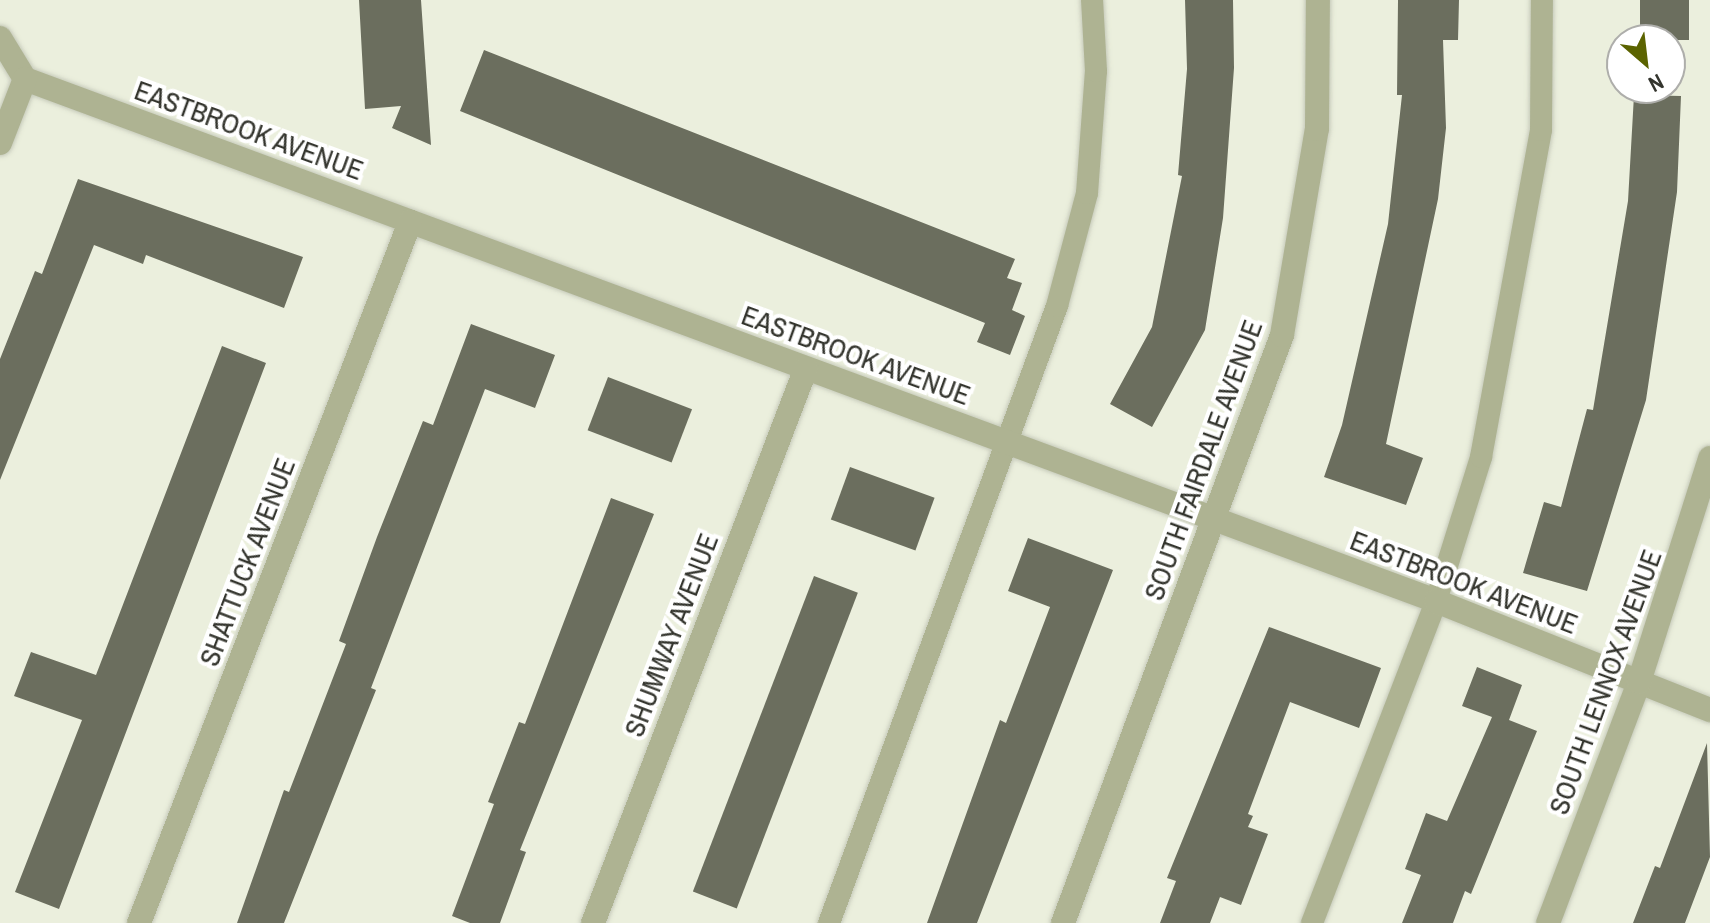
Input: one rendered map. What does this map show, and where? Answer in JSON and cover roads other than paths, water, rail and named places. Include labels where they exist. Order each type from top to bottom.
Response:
[{"type":"street","name":"SOUTH FAIRDALE AVENUE","points":[[1063,923],[1216,520],[1282,335],[1317,129],[1318,0]]},
{"type":"street","points":[[0,38],[25,79],[0,143]]},
{"type":"street","name":"EASTBROOK AVENUE","points":[[25,79],[1436,601],[1710,710]]},
{"type":"street","name":"SHATTUCK AVENUE","points":[[139,923],[410,222]]},
{"type":"street","name":"SHUMWAY AVENUE","points":[[593,923],[806,368]]},
{"type":"street","name":"SOUTH LENNOX AVENUE","points":[[1548,923],[1639,682],[1710,458]]},
{"type":"lane","points":[[829,923],[1010,444],[1057,306],[1087,193],[1096,71],[1092,0]]},
{"type":"lane","points":[[1312,923],[1436,601],[1481,457],[1505,344],[1541,130],[1542,0]]}]
